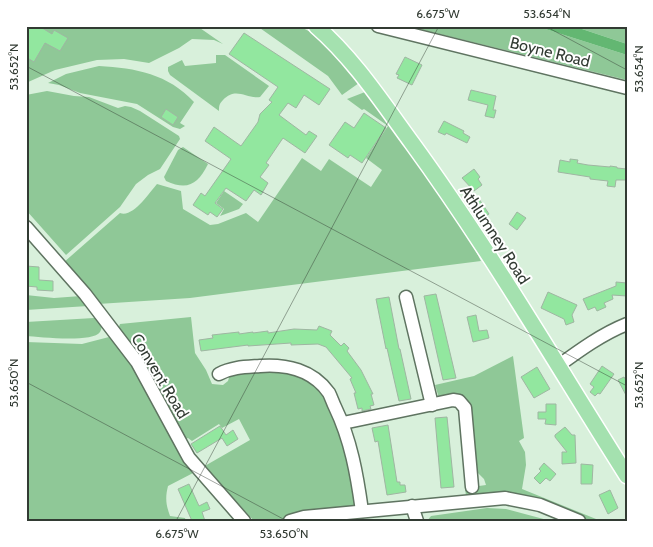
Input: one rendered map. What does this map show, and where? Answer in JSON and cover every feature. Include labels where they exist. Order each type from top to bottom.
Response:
[{"type":"main road","name":"Athlumney Road","points":[[316,26],[335,43],[366,79],[443,185],[627,476]]},
{"type":"street","name":"Boyne Road","points":[[378,26],[627,88]]},
{"type":"street","name":"Convent Road","points":[[29,235],[45,249],[85,294],[137,362],[189,458],[243,519]]},
{"type":"street","points":[[406,297],[432,405]]},
{"type":"street","points":[[558,366],[589,344],[627,324]]},
{"type":"street","points":[[219,374],[229,368],[274,364],[302,371],[313,378],[328,393],[343,423],[356,468],[362,511]]},
{"type":"street","points":[[343,423],[453,400],[459,401],[465,408],[472,487]]},
{"type":"street","points":[[290,521],[304,517],[505,498],[540,505],[579,521]]},
{"type":"street","points":[[412,506],[417,521]]},
{"type":"shaded area","points":[[26,26],[197,26],[223,44],[214,40],[192,39],[179,48],[149,63],[124,59],[97,60],[55,70],[26,83]]},
{"type":"shaded area","points":[[257,26],[292,26],[309,31],[325,43],[359,83],[342,95],[328,76]]},
{"type":"shaded area","points":[[407,26],[536,26],[627,55],[627,80]]},
{"type":"shaded area","points":[[536,26],[573,26],[627,44],[627,55]]},
{"type":"shaded area","points":[[573,26],[627,26],[627,44]]},
{"type":"shaded area","points":[[216,55],[225,55],[269,86],[260,97],[237,93],[228,96],[220,104],[219,111],[170,75],[168,71],[168,67],[182,60],[185,66],[216,63]]},
{"type":"shaded area","points":[[99,66],[151,74],[184,92],[194,102],[180,123],[185,126],[180,129],[173,127],[137,104],[80,93],[48,83],[66,74]]},
{"type":"shaded area","points":[[47,91],[89,97],[118,108],[131,107],[179,136],[180,139],[160,169],[136,184],[120,207],[66,255],[26,210],[26,95]]},
{"type":"shaded area","points":[[365,92],[442,195],[481,261],[190,298],[98,304],[63,263],[120,213],[125,214],[135,208],[157,184],[181,191],[183,209],[210,225],[218,224],[246,213],[258,222],[302,158],[321,171],[329,159],[371,187],[382,170],[366,158],[388,126],[347,99]]},
{"type":"shaded area","points":[[183,147],[208,164],[192,184],[180,185],[166,181],[164,177],[178,150]]},
{"type":"shaded area","points":[[224,191],[243,204],[239,209],[220,216],[224,209],[216,203]]},
{"type":"shaded area","points":[[26,295],[54,298],[81,296],[88,306],[26,310]]},
{"type":"shaded area","points":[[191,317],[195,353],[212,384],[223,385],[228,381],[230,374],[291,371],[318,386],[329,402],[351,465],[356,505],[307,511],[282,521],[254,521],[203,467],[250,440],[239,419],[222,428],[219,424],[192,441],[188,438],[184,440],[118,329],[120,324]]},
{"type":"shaded area","points":[[100,318],[102,321],[101,331],[87,337],[26,336],[26,322]]},
{"type":"shaded area","points":[[109,337],[134,364],[195,472],[168,486],[167,490],[166,501],[170,516],[185,518],[186,521],[26,521],[26,342],[82,344]]},
{"type":"shaded area","points":[[513,356],[524,438],[519,441],[525,452],[526,465],[522,489],[601,521],[587,521],[582,517],[466,496],[465,488],[486,485],[484,479],[475,470],[470,407],[439,398],[435,385],[474,376]]},
{"type":"shaded area","points":[[487,508],[506,509],[551,521],[427,521],[431,516]]},
{"type":"building","points":[[26,26],[39,26],[52,34],[54,30],[68,38],[60,51],[45,43],[34,62],[26,57]]},
{"type":"building","points":[[244,33],[330,89],[319,105],[304,95],[296,108],[288,103],[279,115],[306,135],[309,131],[317,136],[305,153],[283,138],[266,163],[269,165],[260,177],[268,183],[261,195],[254,190],[246,201],[226,188],[215,203],[223,209],[217,217],[210,212],[208,215],[193,205],[201,193],[205,196],[231,159],[205,141],[214,127],[241,146],[258,122],[260,114],[272,102],[269,100],[278,87],[229,54]]},
{"type":"building","points":[[405,57],[422,65],[412,85],[397,78],[399,75],[396,74]]},
{"type":"building","points":[[471,90],[496,96],[493,110],[496,110],[494,118],[485,116],[488,105],[468,100]]},
{"type":"building","points":[[166,109],[178,117],[173,125],[161,117]]},
{"type":"building","points":[[364,113],[386,128],[362,163],[350,155],[348,158],[329,145],[345,122],[354,128]]},
{"type":"building","points":[[444,121],[464,131],[463,133],[470,137],[467,143],[446,133],[445,135],[438,132]]},
{"type":"building","points":[[570,159],[578,160],[577,163],[588,165],[627,169],[627,180],[616,180],[615,187],[607,186],[608,181],[558,172],[560,160],[570,162]]},
{"type":"building","points":[[474,169],[480,177],[478,179],[482,185],[474,191],[462,178]]},
{"type":"building","points":[[477,196],[489,214],[479,221],[467,203]]},
{"type":"building","points":[[517,212],[526,218],[517,230],[509,224]]},
{"type":"building","points":[[26,266],[39,267],[39,280],[53,281],[53,291],[37,290],[37,287],[26,286]]},
{"type":"building","points":[[616,282],[627,283],[627,296],[612,295],[613,299],[604,303],[606,307],[597,311],[595,307],[588,310],[583,299],[616,286]]},
{"type":"building","points":[[548,292],[577,305],[572,315],[574,322],[566,325],[564,319],[541,308]]},
{"type":"building","points":[[436,294],[456,378],[443,380],[424,296]]},
{"type":"building","points":[[389,297],[411,399],[399,401],[376,299]]},
{"type":"building","points":[[476,315],[479,331],[487,330],[489,338],[473,342],[467,317]]},
{"type":"building","points":[[319,326],[332,331],[330,335],[341,346],[344,343],[349,348],[347,351],[361,370],[373,394],[371,394],[374,405],[370,406],[371,409],[362,411],[362,408],[358,409],[354,393],[356,393],[350,379],[352,378],[326,347],[318,344],[291,345],[291,343],[248,345],[201,351],[199,340],[213,338],[212,335],[239,332],[239,334],[268,331],[268,333],[294,329],[317,330]]},
{"type":"building","points":[[602,366],[614,374],[600,394],[598,393],[595,396],[590,392],[594,387],[590,384]]},
{"type":"building","points":[[537,367],[550,389],[534,398],[521,377]]},
{"type":"building","points":[[624,377],[627,382],[627,397],[618,380]]},
{"type":"building","points":[[546,404],[556,404],[556,425],[545,424],[546,419],[538,419],[538,412],[546,412]]},
{"type":"building","points":[[447,417],[454,487],[441,488],[435,418]]},
{"type":"building","points":[[388,425],[397,482],[400,482],[400,485],[405,485],[406,492],[387,495],[378,441],[375,442],[372,428]]},
{"type":"building","points":[[220,426],[226,435],[233,430],[238,439],[227,446],[222,438],[197,453],[191,444]]},
{"type":"building","points":[[565,427],[572,435],[575,435],[576,463],[562,464],[562,452],[567,452],[555,435]]},
{"type":"building","points":[[544,463],[556,474],[550,481],[546,478],[540,484],[534,478],[541,471],[539,469]]},
{"type":"building","points":[[581,464],[593,465],[592,484],[581,484]]},
{"type":"building","points":[[189,484],[199,506],[207,502],[210,509],[202,512],[205,521],[192,521],[178,489]]},
{"type":"building","points":[[610,490],[618,508],[608,514],[599,495]]}]
